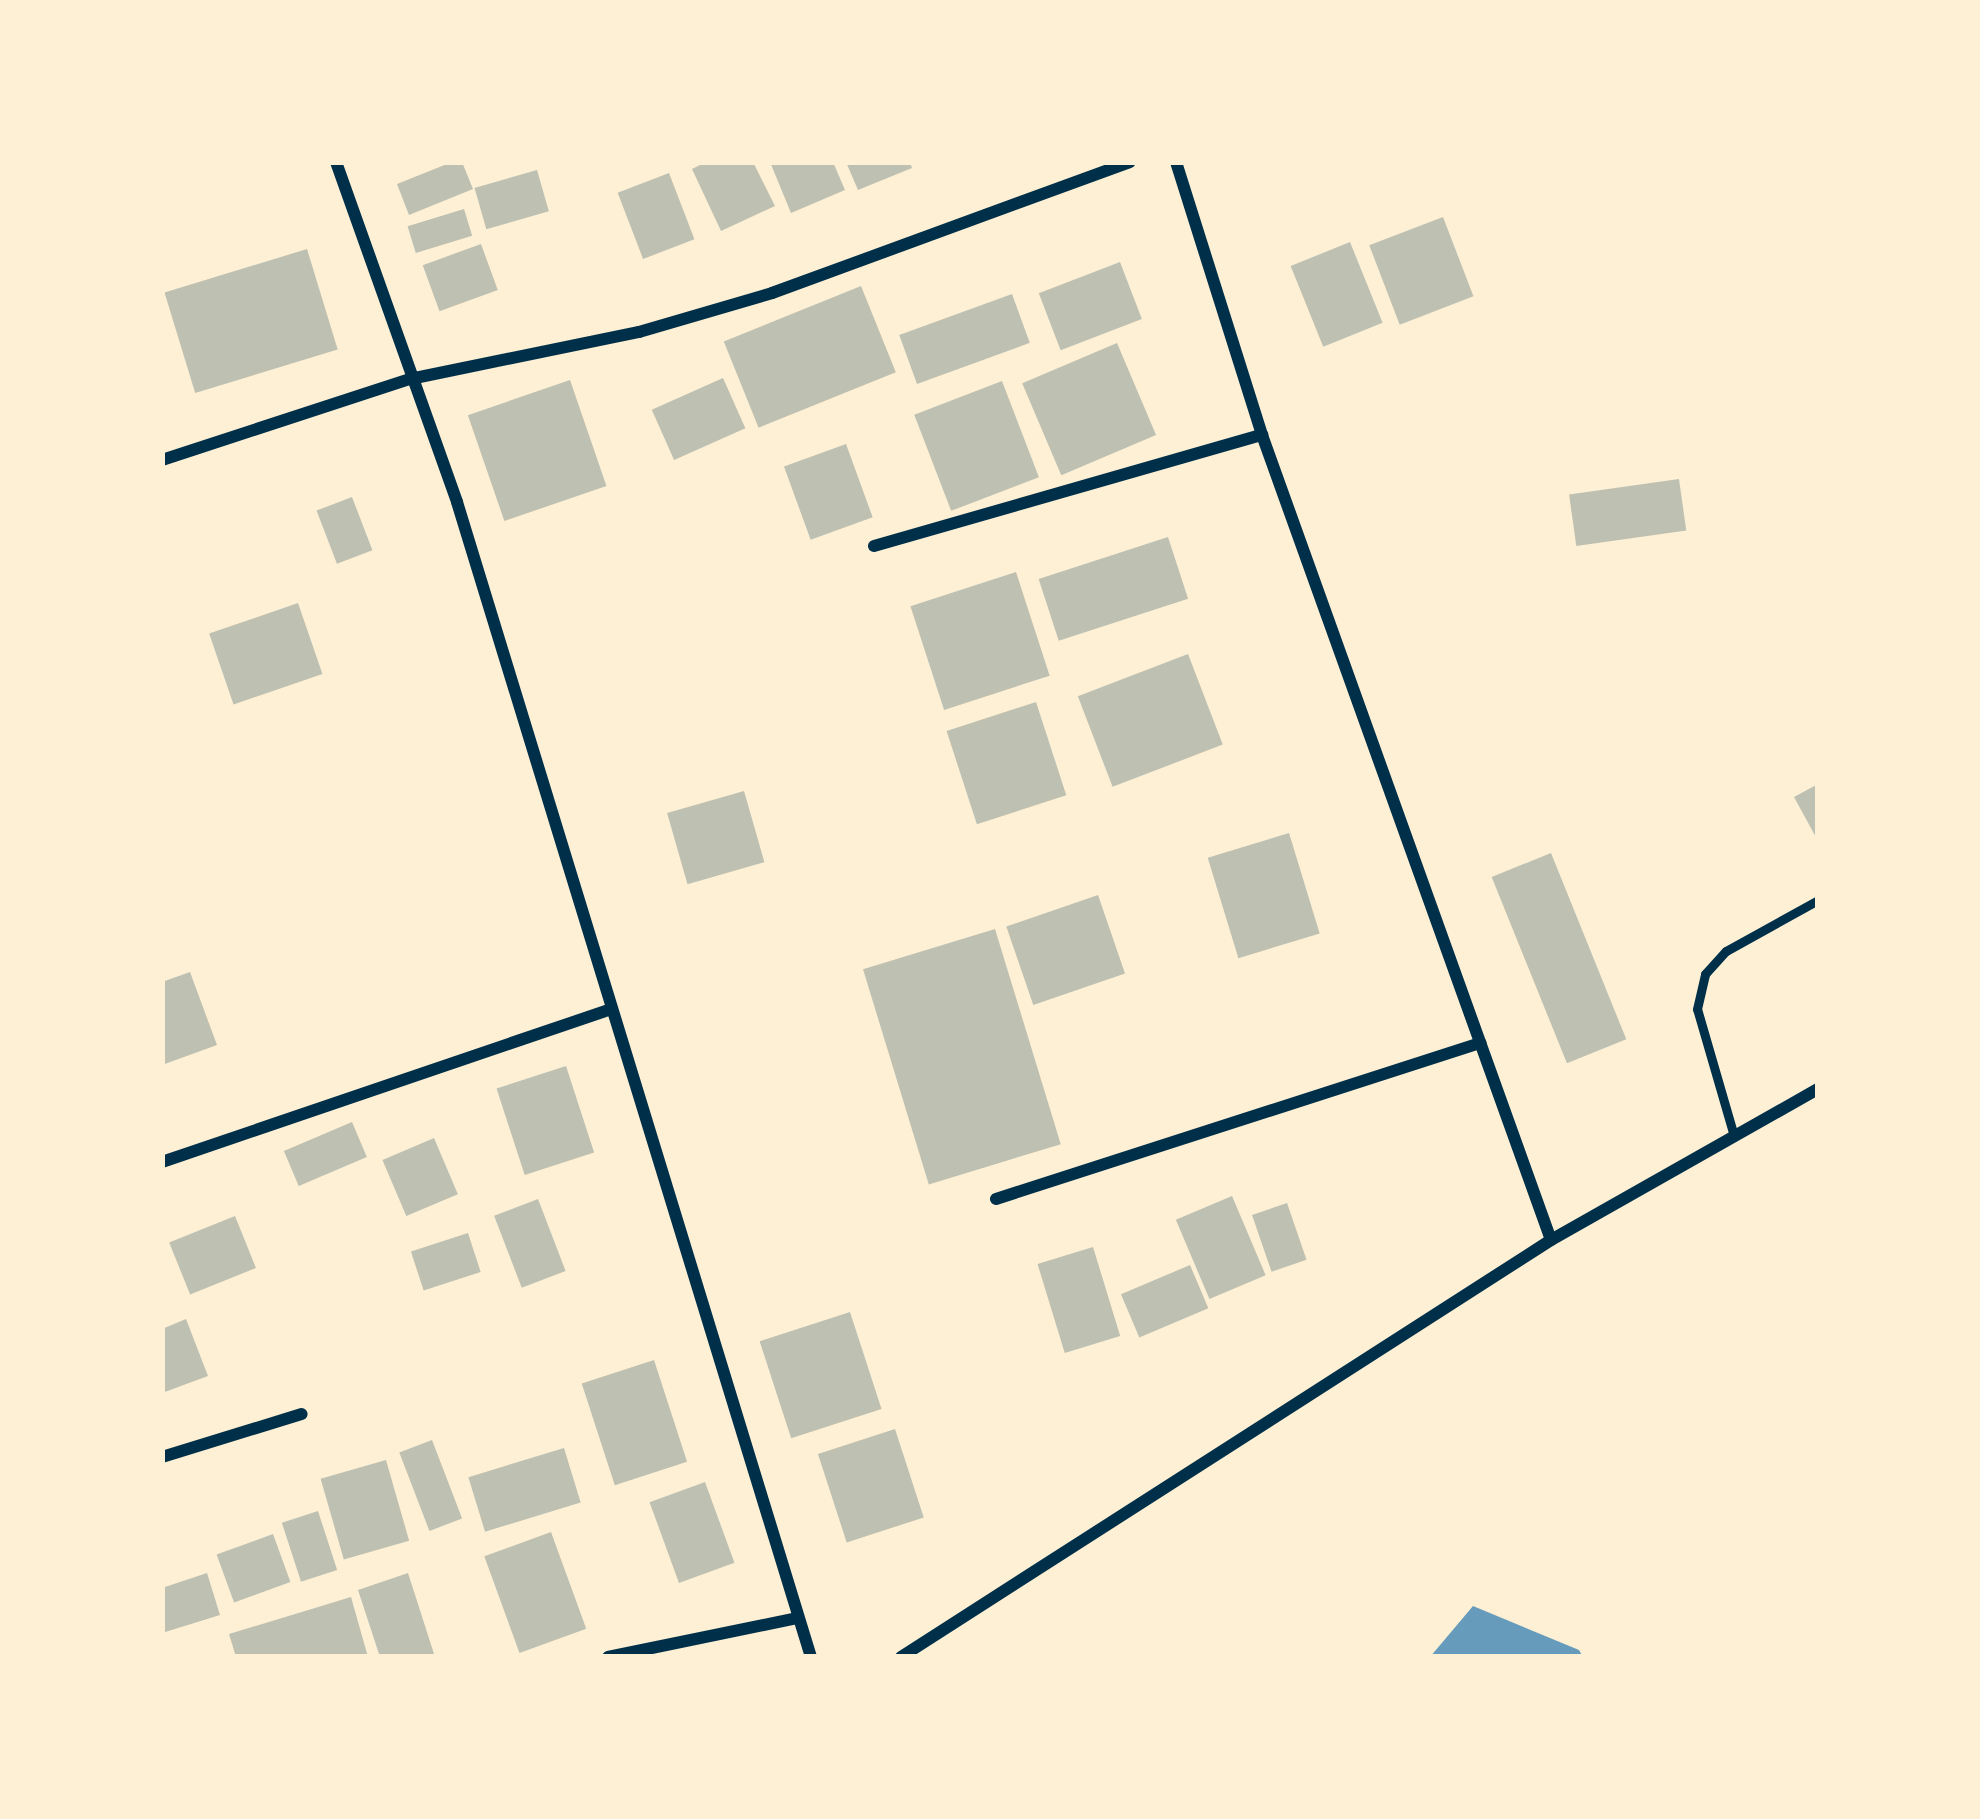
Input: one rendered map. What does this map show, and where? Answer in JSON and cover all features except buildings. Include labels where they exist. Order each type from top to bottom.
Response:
[{"type":"street","points":[[336,162],[457,502],[811,1657]]},
{"type":"street","points":[[162,460],[410,379],[639,332],[772,293],[1130,162]]},
{"type":"street","points":[[1176,162],[1262,435],[1551,1240]]},
{"type":"street","points":[[874,546],[1262,435]]},
{"type":"street","points":[[162,1162],[612,1009]]},
{"type":"street","points":[[996,1199],[1480,1043]]},
{"type":"street","points":[[901,1657],[1551,1240],[1818,1089]]},
{"type":"street","points":[[162,1457],[302,1414]]},
{"type":"street","points":[[608,1657],[798,1618]]},
{"type":"lane","points":[[1734,1136],[1697,1009],[1705,974],[1726,951],[1818,900]]},
{"type":"water","points":[[1473,1606],[1579,1650],[1583,1657],[1430,1657]]}]
